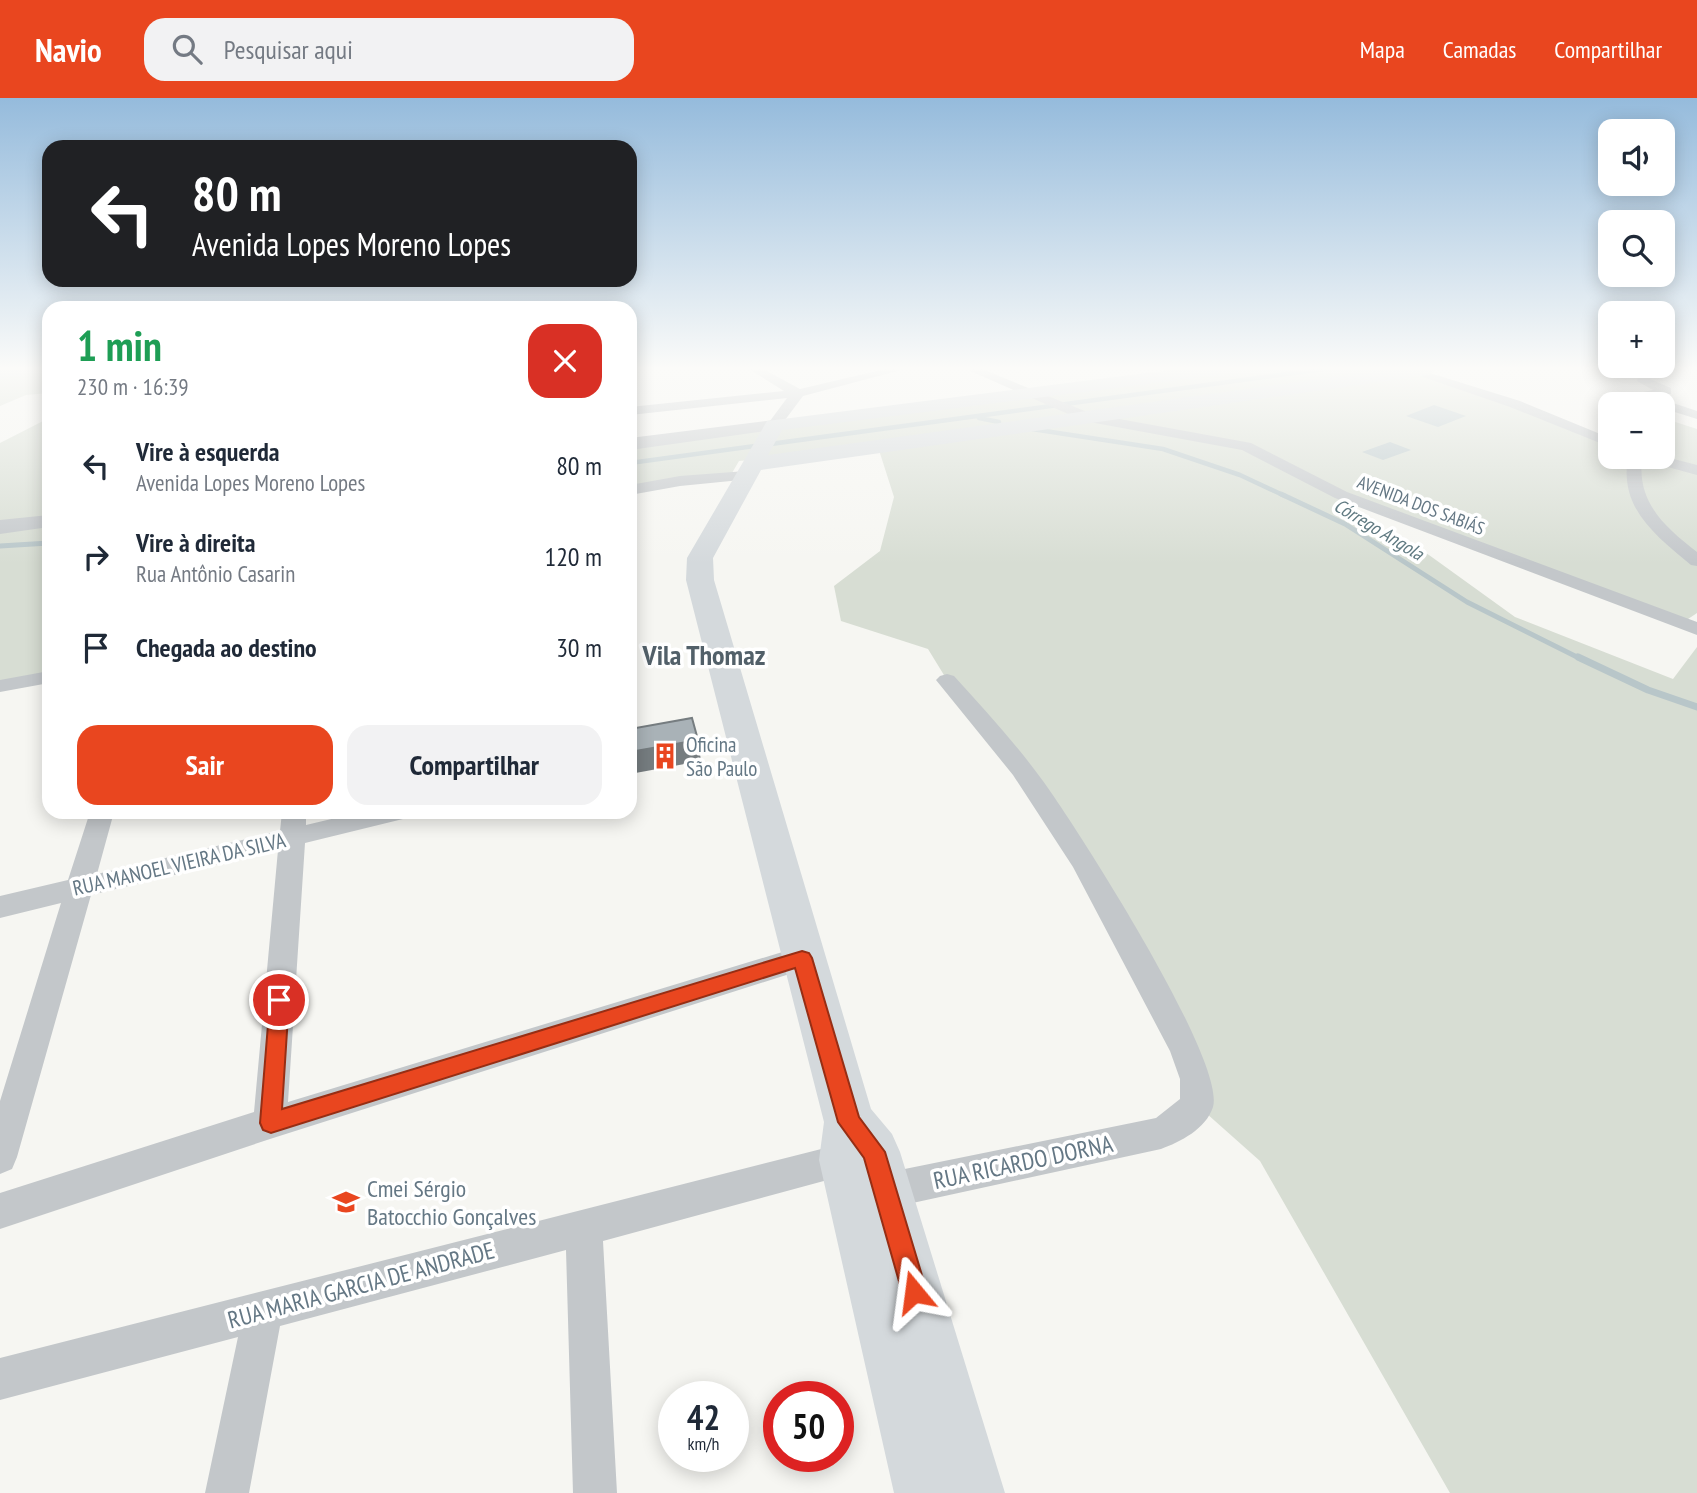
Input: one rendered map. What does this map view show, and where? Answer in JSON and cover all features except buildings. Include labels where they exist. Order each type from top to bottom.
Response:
[{"type":"main road","points":[[769,434],[707,541],[698,570],[802,958],[972,1493]]},
{"type":"main road","points":[[752,466],[976,434]]},
{"type":"main road","points":[[863,1156],[927,1493]]},
{"type":"street","points":[[637,443],[713,434]]},
{"type":"street","name":"AVENIDA DOS SABIÁS","points":[[1179,434],[1246,446],[1341,495],[1697,629]]},
{"type":"street","points":[[1675,464],[1697,470]]},
{"type":"street","points":[[637,489],[752,466]]},
{"type":"street","points":[[1632,469],[1630,476],[1640,503],[1666,535],[1697,561]]},
{"type":"street","points":[[0,527],[42,522]]},
{"type":"street","points":[[0,686],[42,678]]},
{"type":"street","name":"RUA RICARDO DORNA","points":[[863,1156],[1161,1133],[1192,1113],[1197,1105],[1196,1079],[1185,1048],[1085,865],[1014,758],[947,680]]},
{"type":"street","points":[[0,1157],[100,819]]},
{"type":"street","name":"RUA MANOEL VIEIRA DA SILVA","points":[[0,907],[79,888],[293,825],[341,819]]},
{"type":"street","points":[[271,1123],[293,825]]},
{"type":"street","points":[[0,1211],[271,1123],[802,958]]},
{"type":"street","name":"RUA MARIA GARCIA DE ANDRADE","points":[[0,1379],[863,1156]]},
{"type":"street","points":[[584,1228],[595,1493]]},
{"type":"street","points":[[227,1493],[262,1311]]},
{"type":"shaded area","points":[[17,434],[42,434],[42,519],[0,525],[0,443]]},
{"type":"shaded area","points":[[717,434],[948,434],[739,461],[732,473],[637,487],[637,444]]},
{"type":"shaded area","points":[[969,434],[1586,434],[1598,439],[1598,469],[1675,469],[1675,434],[1697,434],[1697,613],[1682,623],[1343,496],[1370,522],[1429,555],[1515,617],[1673,679],[1697,647],[1697,1493],[1450,1493],[1260,1161],[1197,1105],[1085,865],[947,680],[928,649],[841,621],[834,586],[880,551],[894,497],[878,447]]},
{"type":"shaded area","points":[[1390,442],[1411,450],[1383,460],[1362,452]]},
{"type":"shaded area","points":[[42,523],[42,673],[0,681],[0,529]]},
{"type":"waterway","name":"Córrego Angola","points":[[637,462],[843,434]]},
{"type":"waterway","name":"Córrego Angola","points":[[1065,434],[1163,449],[1240,475],[1285,496]]},
{"type":"waterway","name":"Córrego Angola","points":[[1281,494],[1345,524],[1467,602],[1581,659]]},
{"type":"waterway","points":[[0,546],[42,543]]},
{"type":"waterway","name":"Córrego Angola","points":[[1578,657],[1648,690],[1697,707]]},
{"type":"place","name":"Oficina São Paulo","points":[[665,756]]},
{"type":"place","name":"Cmei Sérgio Batocchio Gonçalves","points":[[346,1202]]},
{"type":"district","name":"Vila Thomaz","points":[[704,654]]},
{"type":"route","points":[[279,1000],[271,1123],[802,958],[849,1122],[874,1152],[914,1292]]}]
